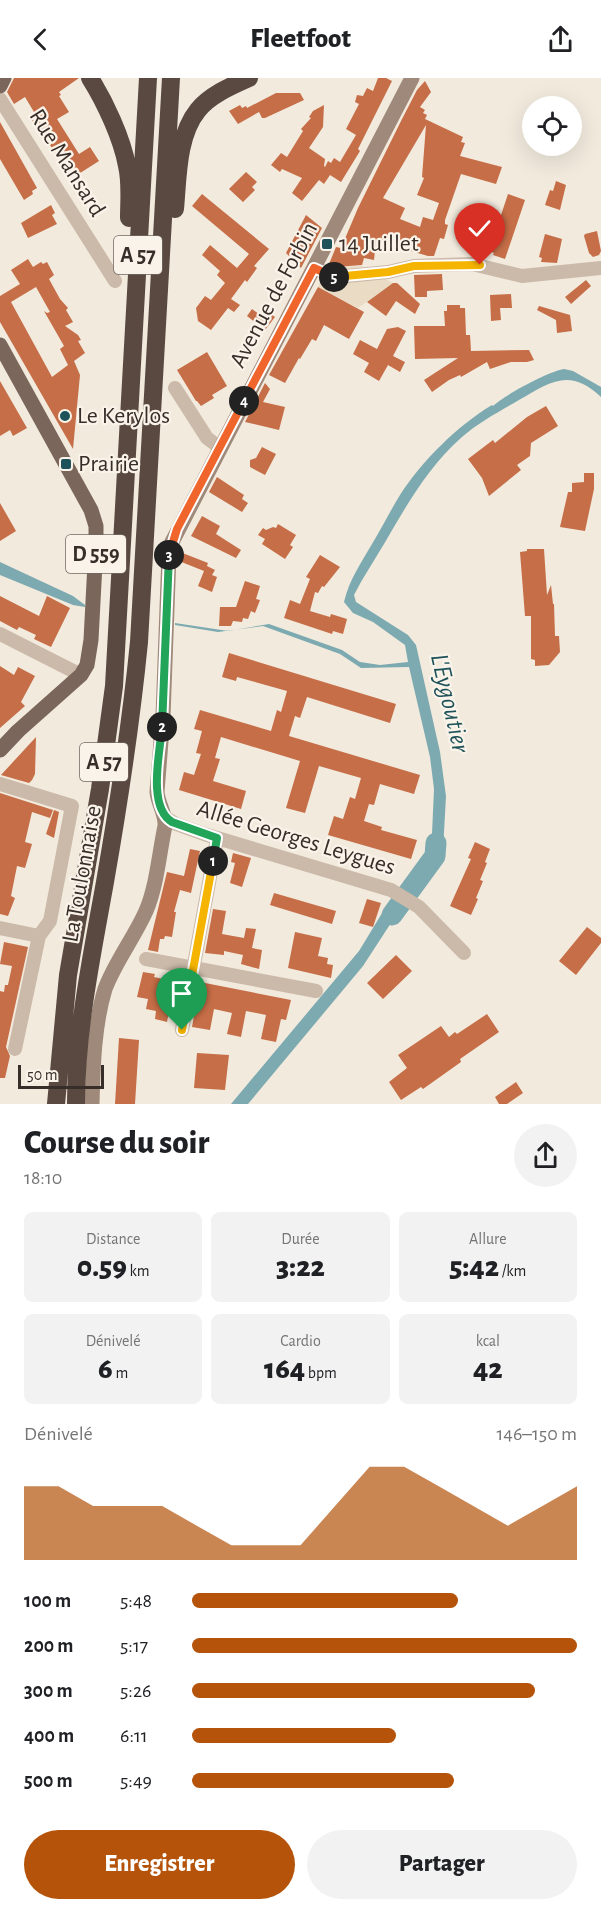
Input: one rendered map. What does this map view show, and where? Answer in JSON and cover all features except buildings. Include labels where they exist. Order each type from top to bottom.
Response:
[{"type":"highway","points":[[156,344],[185,139],[198,110],[211,98],[249,78]]},
{"type":"highway","points":[[94,82],[128,168],[129,418]]},
{"type":"highway","name":"La Toulonnaise","points":[[56,1104],[68,975],[100,789],[114,686],[148,85]]},
{"type":"highway","name":"La Toulonnaise","points":[[76,1104],[86,998],[132,720],[140,631],[171,85]]},
{"type":"main road","points":[[0,86],[4,78]]},
{"type":"main road","name":"D 559","points":[[0,345],[81,490],[96,526],[91,640],[87,665],[81,675]]},
{"type":"main road","points":[[0,750],[81,675]]},
{"type":"street","name":"Avenue de Forbin","points":[[166,818],[158,803],[157,792],[163,716],[170,548],[177,529],[219,447],[412,78]]},
{"type":"street","name":"Rue Mansard","points":[[0,99],[115,281]]},
{"type":"street","points":[[314,268],[337,277],[388,272],[407,267],[476,264],[522,276],[601,268]]},
{"type":"street","points":[[175,388],[204,433],[212,443],[219,447]]},
{"type":"street","points":[[0,634],[81,675]]},
{"type":"street","points":[[0,784],[72,806],[50,921],[39,936],[15,1049]]},
{"type":"street","points":[[92,1104],[98,1025],[103,999],[110,978],[148,906],[166,818]]},
{"type":"street","name":"Allée Georges Leygues","points":[[166,818],[176,824],[217,838],[391,890],[410,901],[464,953]]},
{"type":"street","points":[[182,1030],[217,838]]},
{"type":"street","points":[[0,928],[39,936]]},
{"type":"street","points":[[146,959],[316,991]]},
{"type":"shaded area","points":[[328,264],[336,267],[362,266],[393,283],[358,308],[318,287]]},
{"type":"water","name":"L'Eygoutier","points":[[564,369],[573,371],[601,387],[601,397],[579,382],[560,380],[550,383],[475,426],[450,449],[418,488],[354,595],[356,602],[408,635],[416,645],[440,752],[446,796],[443,850],[420,884],[410,881],[424,873],[431,856],[434,789],[430,757],[409,667],[361,668],[340,654],[263,626],[237,629],[269,624],[342,650],[360,662],[380,665],[408,662],[405,645],[373,622],[353,613],[344,602],[356,572],[409,482],[441,445],[466,423],[537,379]]},
{"type":"water","points":[[0,562],[73,596],[85,607],[73,605],[0,575]]},
{"type":"water","points":[[175,623],[227,631],[218,632],[175,625]]},
{"type":"water","points":[[390,900],[402,906],[363,966],[248,1104],[231,1104],[359,951]]},
{"type":"waterway","name":"L'Eygoutier","points":[[392,915],[435,856],[436,843]]},
{"type":"place","name":"14 Juillet","points":[[327,244]]},
{"type":"place","name":"Le Kerylos","points":[[65,416]]},
{"type":"place","name":"Prairie","points":[[66,464]]},
{"type":"route","points":[[182,1030],[217,838],[169,820],[163,813],[157,798],[170,548],[174,536],[314,268],[328,275],[343,277],[388,272],[414,266],[480,265]]}]
